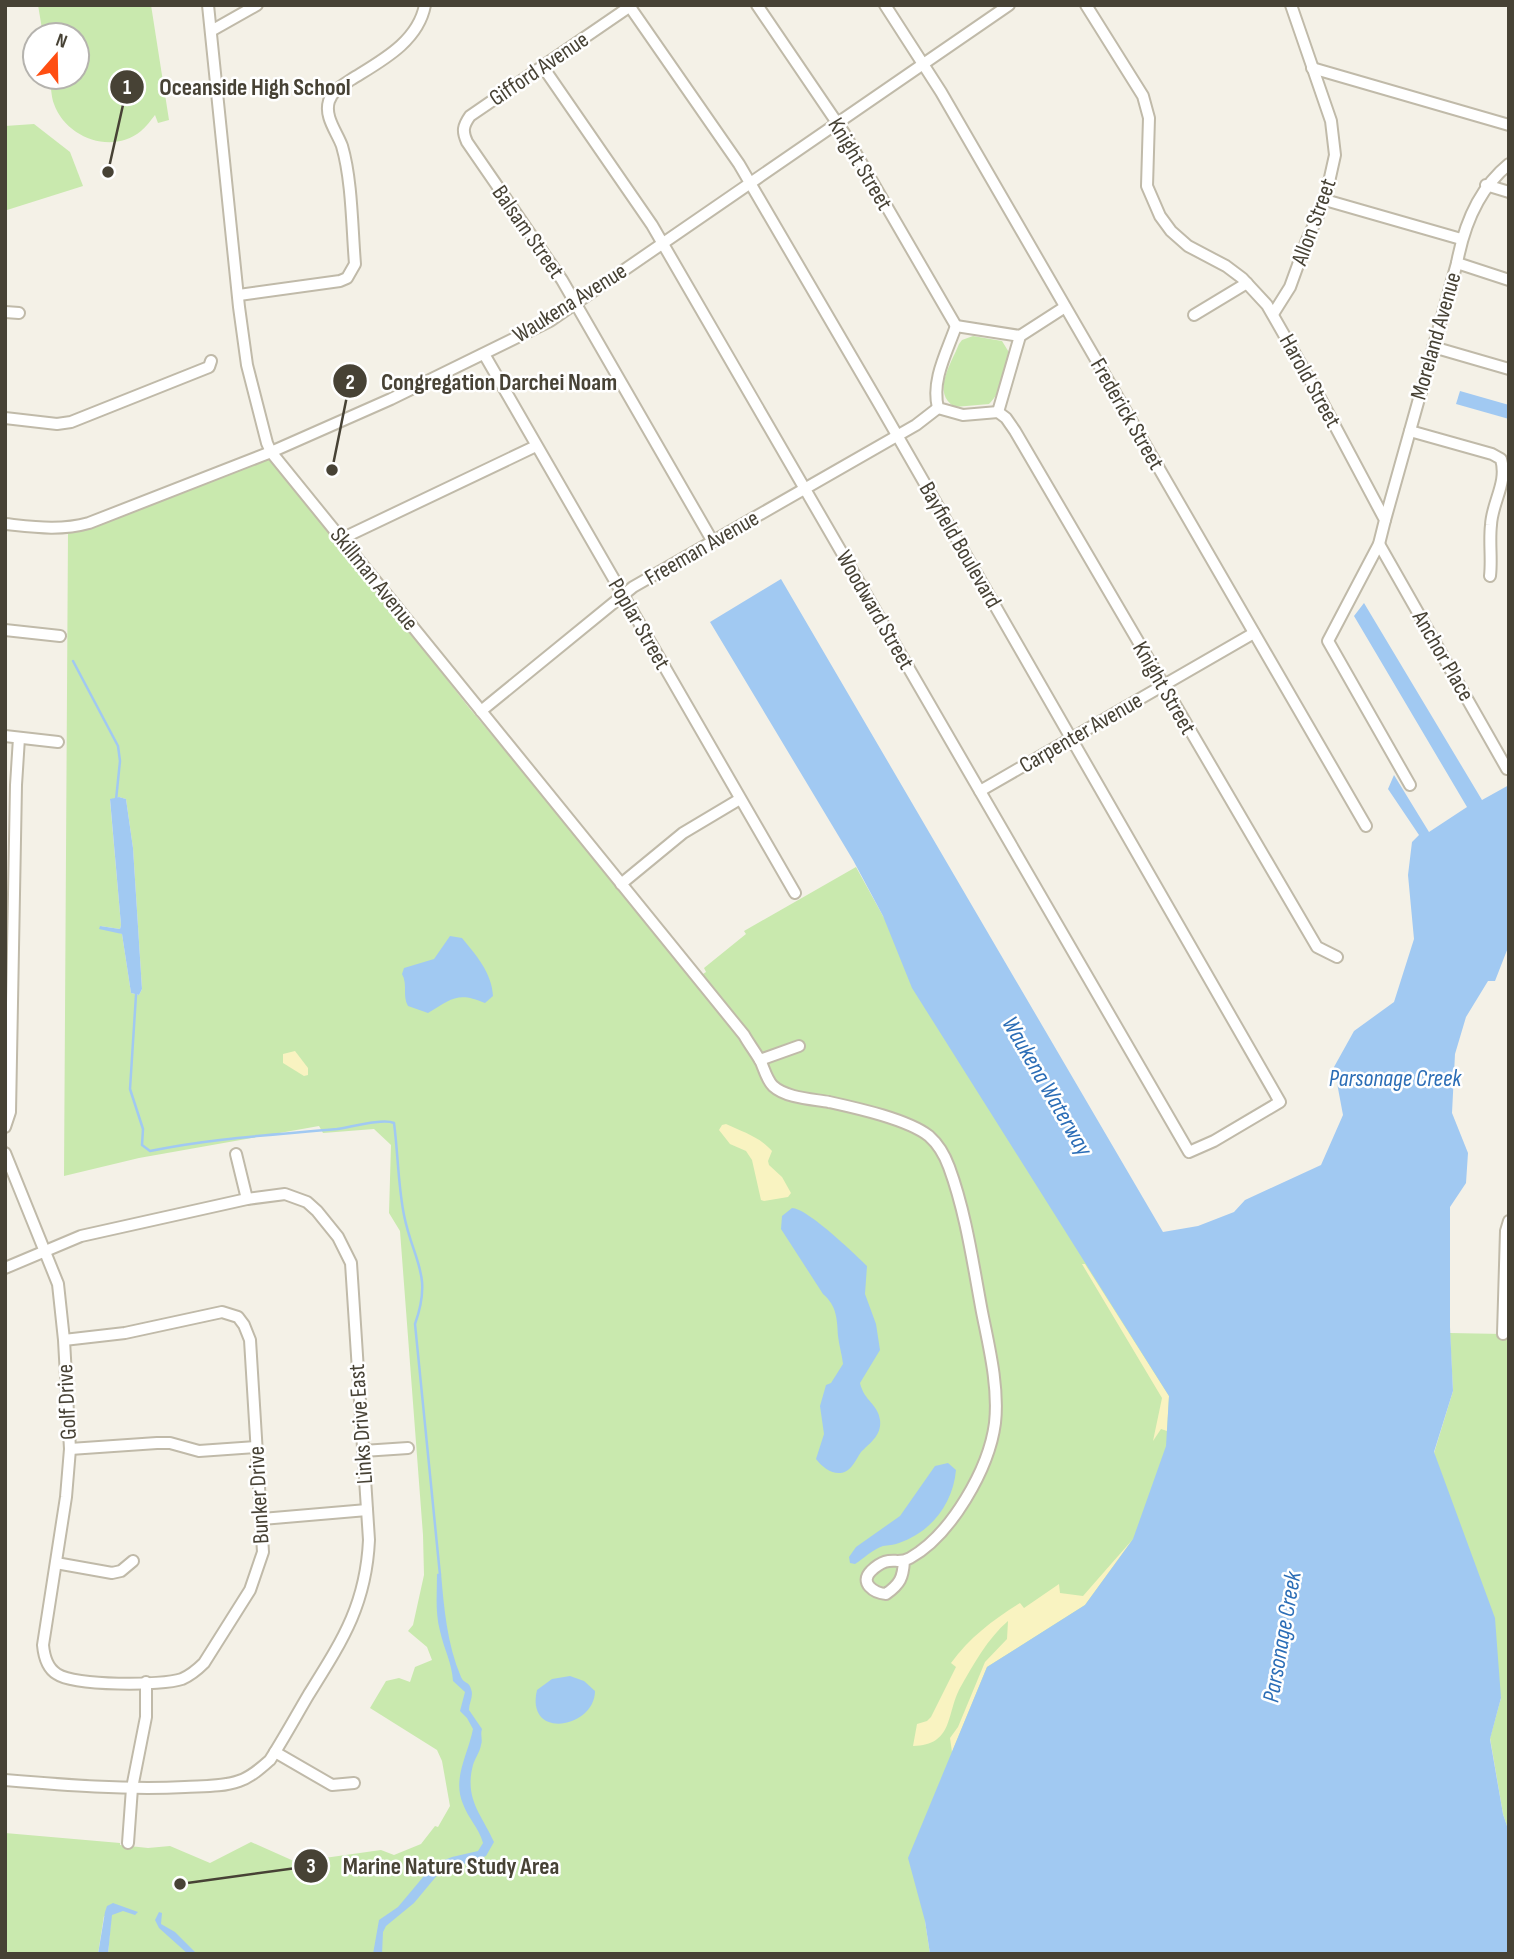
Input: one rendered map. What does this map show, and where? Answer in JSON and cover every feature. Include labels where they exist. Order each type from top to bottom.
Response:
[{"type":"street","name":"Skillman Avenue","points":[[208,5],[247,365],[271,452],[744,1035],[774,1087],[874,1113],[919,1130],[939,1146],[949,1166],[970,1247],[988,1345],[994,1385],[995,1422],[991,1445],[980,1472],[951,1521],[927,1546],[904,1561]]},
{"type":"street","points":[[211,31],[257,5]]},
{"type":"street","points":[[239,295],[340,281],[353,270],[355,264],[345,161],[328,115],[329,103],[338,88],[390,55],[404,42],[420,21],[425,5]]},
{"type":"street","name":"Knight Street","points":[[757,5],[837,124],[956,326]]},
{"type":"street","name":"Frederick Street","points":[[885,5],[924,64],[1366,826]]},
{"type":"street","name":"Waukena Avenue","points":[[5,524],[52,529],[89,523],[271,452],[391,399],[550,321],[1009,5]]},
{"type":"street","name":"Harold Street","points":[[1086,5],[1143,96],[1149,118],[1147,186],[1160,216],[1171,231],[1188,246],[1226,266],[1247,283],[1273,314],[1385,520]]},
{"type":"street","name":"Allon Street","points":[[1273,314],[1290,287],[1325,200],[1332,178],[1335,144],[1331,121],[1291,5]]},
{"type":"street","name":"Gifford Avenue","points":[[467,142],[463,134],[464,125],[470,116],[631,6]]},
{"type":"street","name":"Bayfield Boulevard","points":[[631,6],[739,164],[1280,1102],[1199,1148]]},
{"type":"street","name":"Woodward Street","points":[[543,67],[652,225],[1189,1152],[1199,1148]]},
{"type":"street","points":[[1311,68],[1509,125]]},
{"type":"street","name":"Balsam Street","points":[[467,142],[562,280],[713,542]]},
{"type":"street","name":"Moreland Avenue","points":[[1385,520],[1457,263],[1461,239],[1486,185],[1509,164]]},
{"type":"street","points":[[1486,185],[1509,192]]},
{"type":"street","points":[[1325,200],[1461,239]]},
{"type":"street","points":[[1457,263],[1509,280]]},
{"type":"street","points":[[1194,315],[1247,283]]},
{"type":"street","points":[[1020,336],[956,326],[936,382],[934,394],[938,408],[962,415],[998,412],[1020,336],[1065,307]]},
{"type":"street","points":[[5,312],[19,313]]},
{"type":"street","points":[[1433,347],[1509,369]]},
{"type":"street","name":"Poplar Street","points":[[484,354],[795,893]]},
{"type":"street","points":[[5,418],[57,424],[71,422],[209,367],[211,361]]},
{"type":"street","name":"Freeman Avenue","points":[[481,711],[633,587],[897,436],[938,408]]},
{"type":"street","name":"Knight Street","points":[[998,412],[1015,431],[1317,947],[1337,957]]},
{"type":"street","points":[[1410,431],[1492,454],[1501,459],[1503,478],[1490,523],[1490,576]]},
{"type":"street","points":[[341,539],[536,446]]},
{"type":"street","points":[[1385,520],[1379,544],[1328,641],[1410,785]]},
{"type":"street","name":"Anchor Place","points":[[1379,544],[1507,769]]},
{"type":"street","points":[[5,630],[60,636]]},
{"type":"street","name":"Carpenter Avenue","points":[[980,791],[1254,633]]},
{"type":"street","points":[[5,736],[58,742]]},
{"type":"street","points":[[5,1127],[10,1112],[19,738]]},
{"type":"street","points":[[621,884],[683,833],[740,799]]},
{"type":"street","points":[[760,1060],[799,1046]]},
{"type":"street","name":"Golf Drive","points":[[5,1153],[58,1284],[64,1340],[70,1449],[66,1497],[43,1645],[46,1658]]},
{"type":"street","points":[[236,1154],[247,1199]]},
{"type":"street","name":"Links Drive East","points":[[5,1268],[81,1236],[247,1199],[285,1194],[307,1202],[338,1237],[351,1262],[368,1559],[358,1605],[344,1637],[270,1760],[254,1773],[232,1783],[157,1789],[97,1788],[5,1780]]},
{"type":"street","points":[[1503,1334],[1509,1221]]},
{"type":"street","name":"Bunker Drive","points":[[46,1658],[55,1673],[74,1680],[117,1684],[180,1680],[194,1673],[204,1663],[256,1577],[262,1552],[250,1340],[244,1325],[234,1315],[214,1313],[125,1332],[64,1340]]},
{"type":"street","points":[[70,1449],[158,1443],[170,1443],[199,1451],[256,1447]]},
{"type":"street","points":[[363,1451],[408,1448]]},
{"type":"street","points":[[261,1519],[367,1510]]},
{"type":"street","points":[[56,1563],[112,1573],[121,1571],[133,1561]]},
{"type":"street","points":[[128,1843],[132,1788],[144,1731],[146,1682]]},
{"type":"street","points":[[275,1752],[332,1785],[354,1783]]},
{"type":"green space","points":[[38,5],[151,5],[169,120],[158,123],[155,115],[141,131],[117,142],[104,142],[79,134],[60,116],[52,91],[91,91],[91,21],[41,21]]},
{"type":"green space","points":[[34,124],[70,152],[83,186],[7,210],[5,126]]},
{"type":"green space","points":[[973,336],[1002,341],[1010,354],[1005,374],[1000,388],[989,404],[955,407],[944,394],[945,378],[959,344]]},
{"type":"green space","points":[[271,454],[470,709],[697,978],[706,972],[704,968],[746,934],[744,931],[856,867],[883,916],[1174,1395],[1176,1483],[925,1921],[930,1954],[108,1954],[111,1918],[104,1916],[98,1954],[5,1954],[5,1833],[148,1848],[170,1846],[210,1863],[251,1842],[296,1862],[381,1850],[394,1855],[421,1844],[435,1826],[438,1827],[450,1806],[442,1761],[437,1750],[370,1708],[386,1681],[399,1678],[410,1682],[415,1667],[432,1660],[427,1647],[408,1631],[413,1625],[424,1575],[423,1535],[400,1231],[389,1213],[391,1145],[374,1129],[323,1133],[319,1126],[139,1158],[64,1176],[68,532]],"holes":[[[119,797],[126,799],[133,848],[142,989],[139,995],[131,993],[122,934],[100,926],[120,929],[121,925],[110,800]]]},
{"type":"green space","points":[[1509,1287],[1509,1832],[1503,1814],[1490,1738],[1501,1698],[1434,1453],[1453,1391],[1450,1333],[1503,1334]]},
{"type":"sand","points":[[295,1051],[308,1068],[308,1075],[304,1076],[283,1063],[283,1054]]},
{"type":"sand","points":[[726,1124],[757,1138],[772,1151],[769,1165],[782,1177],[791,1193],[788,1197],[761,1200],[752,1160],[746,1151],[730,1144],[719,1130]]},
{"type":"sand","points":[[1082,1264],[1085,1264],[1169,1396],[1167,1431],[1161,1429],[1153,1441],[1162,1398]]},
{"type":"sand","points":[[1133,1539],[1085,1605],[987,1667],[952,1752],[950,1738],[958,1727],[985,1662],[1007,1639],[1008,1621],[987,1644],[970,1670],[942,1734],[936,1740],[913,1746],[917,1724],[931,1717],[956,1667],[951,1663],[974,1637],[1020,1603],[1024,1608],[1059,1584],[1060,1593],[1083,1596]]},
{"type":"water","points":[[1460,391],[1509,405],[1509,419],[1456,404]]},
{"type":"water","points":[[781,579],[1163,1232],[1198,1226],[1234,1212],[1245,1200],[1321,1165],[1343,1115],[1334,1067],[1354,1031],[1394,1002],[1414,939],[1408,875],[1412,842],[1419,835],[1388,789],[1394,775],[1429,832],[1467,807],[1354,616],[1364,603],[1482,800],[1509,785],[1509,945],[1495,981],[1488,981],[1466,1017],[1455,1054],[1452,1113],[1468,1153],[1466,1183],[1450,1207],[1453,1391],[1434,1452],[1495,1618],[1501,1698],[1490,1739],[1503,1814],[1509,1832],[1509,1954],[930,1954],[925,1921],[908,1858],[987,1667],[1085,1605],[1133,1539],[1166,1446],[1169,1396],[912,988],[883,916],[853,860],[710,622]]},
{"type":"water","points":[[110,799],[126,799],[133,848],[142,989],[139,995],[131,993],[122,934],[99,929],[100,926],[120,929],[121,925]]},
{"type":"water","points":[[450,936],[462,938],[478,958],[490,980],[493,996],[485,1003],[476,999],[455,998],[428,1013],[408,1006],[402,974],[404,968],[434,959]]},
{"type":"water","points":[[792,1208],[819,1223],[867,1266],[865,1294],[876,1324],[880,1350],[860,1383],[877,1410],[880,1425],[875,1438],[852,1466],[838,1473],[828,1470],[816,1459],[824,1434],[820,1406],[826,1385],[831,1383],[843,1364],[837,1318],[834,1308],[781,1229],[782,1216]]},
{"type":"water","points":[[948,1463],[956,1470],[954,1482],[945,1505],[930,1524],[911,1538],[879,1547],[855,1564],[850,1563],[849,1557],[856,1547],[900,1516],[935,1466]]},
{"type":"water","points":[[441,1573],[452,1652],[461,1677],[472,1692],[469,1710],[482,1729],[482,1743],[473,1765],[471,1788],[480,1815],[494,1842],[486,1856],[439,1873],[414,1903],[386,1926],[383,1932],[382,1954],[373,1954],[379,1920],[398,1907],[434,1864],[478,1851],[483,1843],[460,1794],[462,1766],[473,1729],[460,1711],[465,1692],[453,1681],[438,1624],[437,1574]]},
{"type":"water","points":[[570,1676],[584,1681],[595,1691],[592,1704],[584,1714],[562,1723],[550,1722],[541,1717],[536,1706],[537,1690],[552,1679]]},
{"type":"water","points":[[113,1903],[138,1912],[135,1915],[123,1911],[112,1915],[108,1954],[98,1954],[105,1912],[107,1906]]},
{"type":"water","points":[[159,1912],[162,1913],[161,1924],[175,1932],[197,1954],[188,1954],[159,1928],[155,1920]]},
{"type":"waterway","points":[[73,661],[118,746],[120,761],[116,800]]},
{"type":"waterway","points":[[136,995],[130,1089],[143,1129],[142,1145],[150,1151],[375,1122],[394,1123],[404,1215],[422,1280],[420,1307],[415,1324],[440,1575]]},
{"type":"place","name":"Oceanside High School","points":[[108,172]]},
{"type":"place","name":"Congregation Darchei Noam","points":[[332,470]]},
{"type":"place","name":"Marine Nature Study Area","points":[[180,1884]]},
{"type":"water label","name":"Parsonage Creek","points":[[1395,1078]]},
{"type":"water label","name":"Waukena Waterway","points":[[1047,1086]]},
{"type":"water label","name":"Parsonage Creek","points":[[1282,1637]]}]
